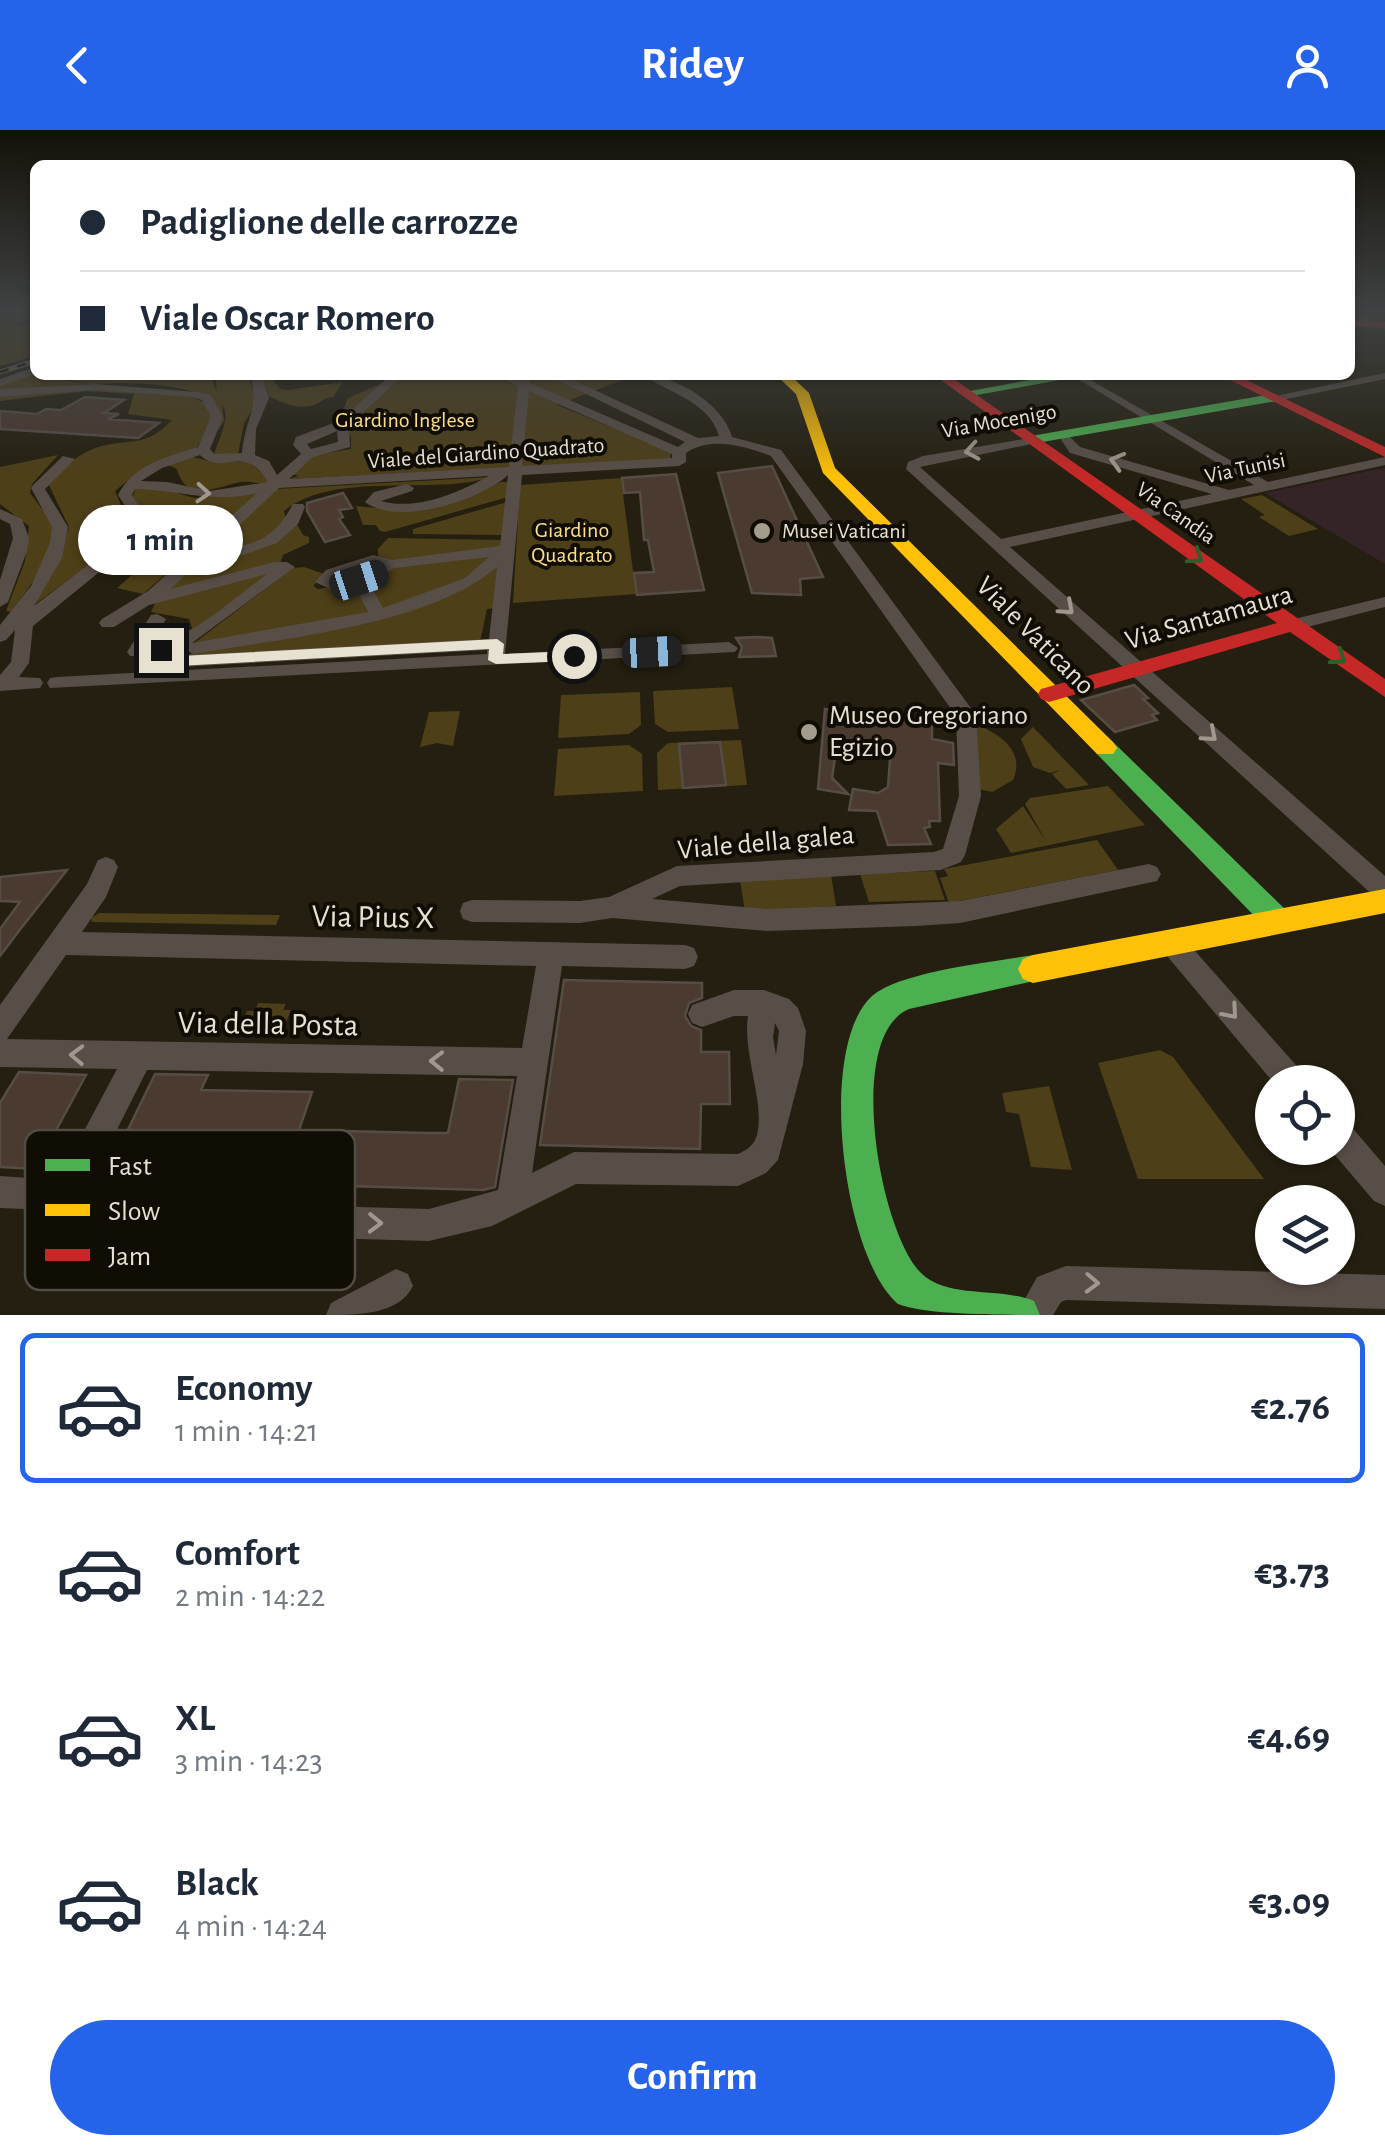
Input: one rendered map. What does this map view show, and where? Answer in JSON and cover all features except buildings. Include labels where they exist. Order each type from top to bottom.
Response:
[{"type":"street","points":[[1361,369],[1384,377]]},
{"type":"street","points":[[0,383],[30,372]]},
{"type":"street","points":[[1272,398],[1384,377]]},
{"type":"street","points":[[248,457],[250,429],[264,398],[258,380]]},
{"type":"street","points":[[108,623],[148,598],[199,555],[308,454],[345,444],[344,424],[392,380]]},
{"type":"street","points":[[496,652],[507,550],[503,477],[525,380],[679,452]]},
{"type":"street","points":[[564,380],[695,442]]},
{"type":"street","points":[[658,380],[694,398],[724,430],[726,439]]},
{"type":"street","name":"Viale Vaticano","points":[[789,380],[810,412],[828,470],[1277,920]]},
{"type":"street","points":[[947,380],[1031,440]]},
{"type":"street","points":[[966,394],[1048,380]]},
{"type":"street","points":[[1085,380],[1265,486]]},
{"type":"street","points":[[1236,380],[1385,453]]},
{"type":"street","points":[[0,393],[96,387],[193,394],[207,398],[217,417],[202,450],[160,464],[129,485],[125,495],[142,521],[138,534],[24,625],[22,656],[1,684]]},
{"type":"street","name":"Via Mocenigo","points":[[997,545],[916,473],[914,465],[1031,440],[1065,448],[1150,420],[1272,398]]},
{"type":"street","points":[[573,401],[646,432],[674,431]]},
{"type":"street","name":"Viale del Giardino Quadrato","points":[[129,485],[167,486],[210,495],[276,484],[503,477],[678,462],[679,452],[695,442],[726,439]]},
{"type":"street","name":"Viale della galea","points":[[612,907],[677,876],[936,861],[953,855],[970,796],[968,721],[952,692],[780,456],[726,439]]},
{"type":"street","points":[[1065,448],[1226,494]]},
{"type":"street","name":"Via Candia","points":[[1065,448],[1135,514],[1385,690]]},
{"type":"street","points":[[202,450],[214,459],[248,457],[264,464],[276,484]]},
{"type":"street","points":[[0,636],[36,591],[52,562],[60,527],[38,488],[68,459]]},
{"type":"street","name":"Via Tunisi","points":[[997,545],[1385,461]]},
{"type":"street","points":[[503,477],[428,504],[382,506],[372,502],[382,494],[416,486],[503,477]]},
{"type":"street","points":[[199,555],[231,553],[262,544],[289,527],[298,507]]},
{"type":"street","points":[[0,512],[17,522],[21,538],[0,602]]},
{"type":"street","points":[[997,545],[1385,891]]},
{"type":"street","points":[[394,564],[507,550]]},
{"type":"street","points":[[193,649],[379,616],[471,580],[507,550]]},
{"type":"street","points":[[148,598],[287,567],[192,636],[161,650],[136,652],[157,619]]},
{"type":"street","points":[[359,580],[379,616]]},
{"type":"street","name":"Via Santamaura","points":[[1050,694],[1385,602]]},
{"type":"street","points":[[161,650],[178,661],[730,648]]},
{"type":"street","points":[[57,683],[496,652]]},
{"type":"street","points":[[1,684],[33,683]]},
{"type":"street","points":[[0,1028],[97,890],[106,867]]},
{"type":"street","points":[[472,911],[580,912],[612,907],[767,920],[946,913],[1149,874]]},
{"type":"street","points":[[1020,1315],[921,1296],[899,1280],[881,1250],[865,1185],[858,1127],[866,1041],[881,1007],[913,992],[1385,900]]},
{"type":"street","points":[[1171,942],[1277,1065]]},
{"type":"street","name":"Via Pius X","points":[[60,943],[684,957]]},
{"type":"street","points":[[512,1199],[551,954]]},
{"type":"street","points":[[355,1223],[429,1225],[480,1214],[574,1168],[748,1168],[768,1148],[773,1116],[759,1037],[764,1002],[734,1004],[702,1014]]},
{"type":"street","name":"Via della Posta","points":[[0,1053],[534,1062]]},
{"type":"street","points":[[100,1130],[138,1056]]},
{"type":"street","points":[[1355,1155],[1385,1190]]},
{"type":"street","points":[[0,1192],[25,1194]]},
{"type":"street","points":[[1034,1315],[1050,1289],[1066,1282],[1385,1292]]},
{"type":"street","points":[[343,1315],[396,1286]]},
{"type":"shaded area","points":[[1385,468],[1385,564],[1265,493],[1365,472]]},
{"type":"green space","points":[[30,374],[30,380],[87,384],[71,380],[212,380],[217,393],[216,380],[250,380],[257,402],[244,423],[238,455],[214,454],[223,430],[225,416],[225,410],[222,405],[224,421],[208,446],[220,420],[213,399],[190,391],[137,384],[0,391],[0,384]]},
{"type":"green space","points":[[264,380],[274,380],[280,389],[288,390],[343,382],[333,397],[314,405],[299,407],[269,396]]},
{"type":"green space","name":"Giardino Inglese","points":[[389,380],[622,380],[557,405],[671,452],[670,459],[289,479],[298,476],[292,474],[314,455],[351,449],[344,421],[348,415],[342,413],[348,398]]},
{"type":"green space","points":[[78,389],[185,394],[208,404],[213,421],[197,447],[137,473],[115,491],[131,528],[129,535],[34,605],[54,571],[69,527],[48,483],[86,452],[152,436],[172,420],[128,414],[134,394],[86,391],[0,401],[0,395]]},
{"type":"green space","points":[[58,455],[32,484],[30,493],[52,522],[46,558],[11,612],[6,611],[25,561],[29,526],[0,504],[0,467]]},
{"type":"green space","points":[[193,457],[213,462],[249,462],[271,481],[196,490],[188,487],[177,469],[168,465]]},
{"type":"green space","points":[[492,477],[441,485],[330,491],[284,511],[287,524],[260,539],[232,549],[212,548],[276,489]]},
{"type":"green space","name":"Giardino Quadrato","points":[[621,478],[636,594],[513,603],[520,485]]},
{"type":"green space","points":[[509,482],[508,497],[385,532],[376,525],[363,525],[356,506],[394,508],[430,504]]},
{"type":"green space","points":[[135,489],[163,489],[194,498],[259,492],[143,594],[117,588],[133,574],[107,568],[143,536],[148,519],[133,497]]},
{"type":"green space","points":[[1262,495],[1318,529],[1289,536],[1259,517],[1265,515],[1241,499]]},
{"type":"green space","points":[[507,502],[504,535],[413,534],[413,529]]},
{"type":"green space","points":[[297,524],[303,535],[309,537],[309,543],[283,555],[280,563],[162,592],[199,559],[229,556]]},
{"type":"green space","points":[[388,538],[503,540],[501,547],[392,561],[378,559],[378,549]]},
{"type":"green space","points":[[493,555],[462,581],[383,610],[366,580],[389,567]]},
{"type":"green space","points":[[498,563],[496,608],[487,609],[480,642],[190,658],[191,653],[309,634],[397,614],[472,583]]},
{"type":"green space","points":[[304,567],[324,574],[313,586],[318,589],[353,584],[369,614],[193,644],[293,568]]},
{"type":"green space","points":[[276,570],[193,631],[189,619],[151,612],[155,603]]},
{"type":"green space","points":[[732,687],[739,729],[668,732],[655,724],[653,691]]},
{"type":"green space","points":[[640,692],[641,725],[629,734],[558,738],[561,695]]},
{"type":"green space","points":[[460,711],[453,746],[437,743],[420,747],[429,712]]},
{"type":"green space","points":[[975,727],[1004,740],[1016,762],[1013,780],[992,792],[978,789]]},
{"type":"green space","points":[[1033,727],[1089,785],[1066,789],[1052,774],[1061,770],[1050,773],[1033,767],[1021,739]]},
{"type":"green space","points":[[741,740],[747,785],[658,790],[657,753],[668,743]]},
{"type":"green space","points":[[629,745],[642,754],[643,791],[554,796],[558,749]]},
{"type":"green space","points":[[1108,786],[1145,825],[1011,853],[996,829],[1023,806],[1046,841],[1025,804],[1030,798]]},
{"type":"green space","points":[[1097,840],[1118,870],[949,903],[940,878],[948,876],[944,869]]},
{"type":"green space","points":[[935,871],[945,900],[869,902],[860,874]]},
{"type":"green space","points":[[831,874],[836,906],[745,911],[740,880]]},
{"type":"green space","points":[[99,913],[280,915],[276,925],[92,922],[91,918]]},
{"type":"green space","points":[[258,1003],[286,1004],[283,1010],[291,1010],[283,1030],[240,1029],[247,1011],[255,1011]]},
{"type":"green space","points":[[1160,1050],[1173,1057],[1264,1179],[1138,1179],[1098,1063]]},
{"type":"green space","points":[[1049,1086],[1072,1170],[1031,1167],[1019,1114],[1006,1112],[1002,1093]]},
{"type":"railway","points":[[0,372],[18,366]]},
{"type":"traffic: fast","points":[[966,393],[1049,380]]},
{"type":"traffic: fast","points":[[1031,440],[1272,398]]},
{"type":"traffic: fast","points":[[1105,748],[1277,920]]},
{"type":"traffic: fast","points":[[1020,1315],[935,1302],[910,1289],[892,1268],[867,1196],[858,1109],[867,1034],[880,1009],[890,1001],[928,989],[1033,969]]},
{"type":"traffic: slow","points":[[788,380],[802,393],[828,470],[1105,748]]},
{"type":"traffic: slow","points":[[1033,969],[1385,901]]},
{"type":"traffic: jam","points":[[947,380],[1385,690]]},
{"type":"traffic: jam","points":[[1236,380],[1385,453]]},
{"type":"traffic: jam","points":[[1049,694],[1292,625]]},
{"type":"place","name":"Musei Vaticani","points":[[762,531]]},
{"type":"place","name":"Museo Gregoriano Egizio","points":[[809,732]]},
{"type":"route","points":[[161,650],[178,661],[497,644],[496,660],[574,656]]}]
